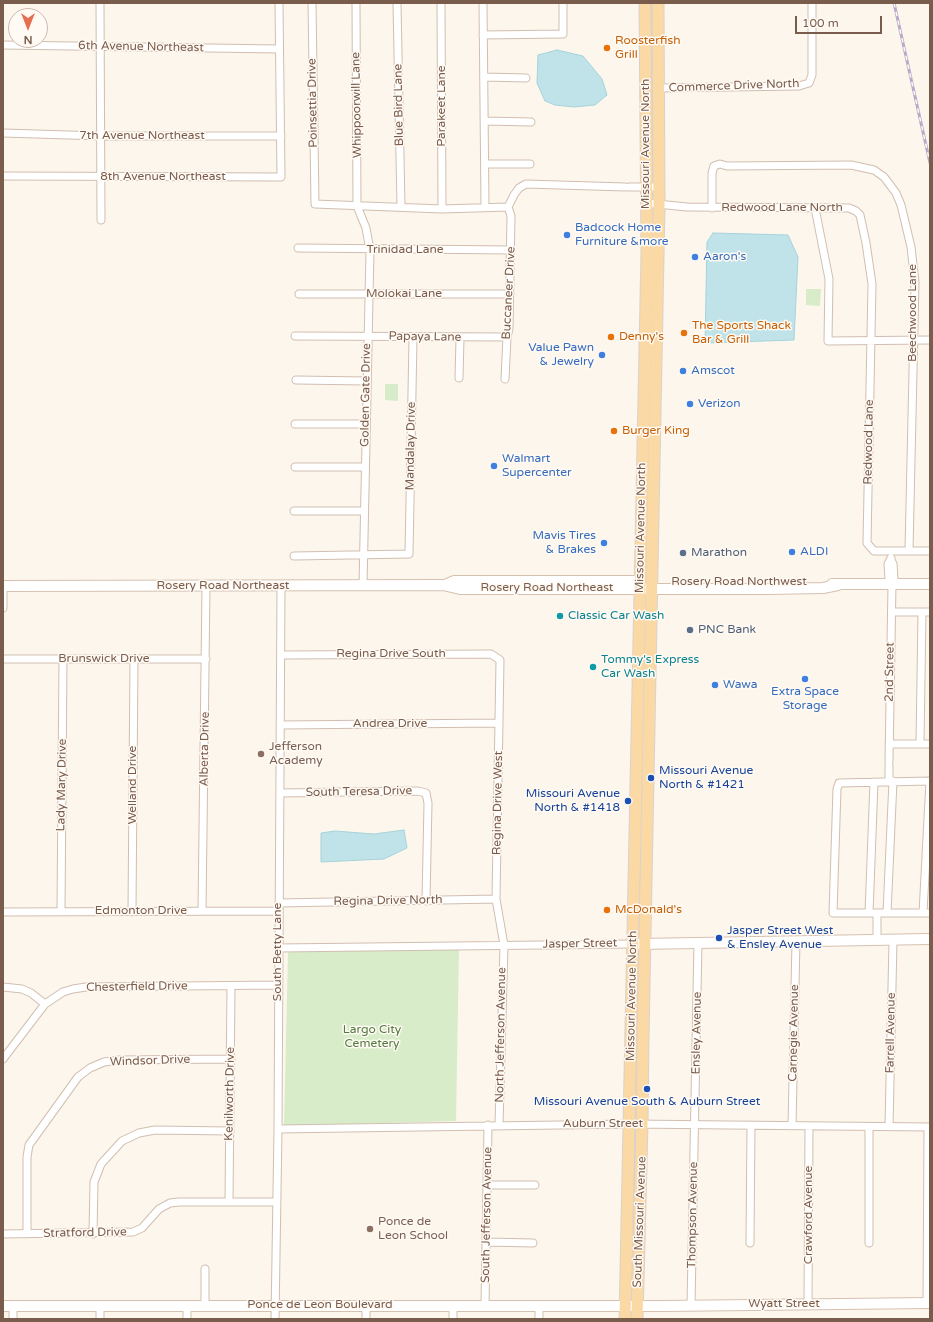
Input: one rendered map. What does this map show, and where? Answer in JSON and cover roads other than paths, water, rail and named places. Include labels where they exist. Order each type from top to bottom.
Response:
[{"type":"main road","name":"Missouri Avenue North","points":[[630,1124],[632,944],[647,203],[645,3]]},
{"type":"main road","name":"Missouri Avenue North","points":[[642,1124],[659,204],[658,3]]},
{"type":"main road","points":[[646,69],[652,82],[658,88]]},
{"type":"main road","points":[[646,92],[653,98],[654,114],[658,124]]},
{"type":"main road","points":[[644,373],[649,381],[656,386]]},
{"type":"main road","points":[[643,395],[648,397],[649,401],[649,455],[654,461]]},
{"type":"main road","points":[[638,693],[642,708],[643,754],[648,765]]},
{"type":"main road","points":[[636,759],[642,770],[642,801],[647,824]]},
{"type":"main road","name":"South Missouri Avenue","points":[[625,1319],[630,1124]]},
{"type":"main road","name":"South Missouri Avenue","points":[[637,1319],[642,1124]]},
{"type":"street","points":[[100,3],[101,220]]},
{"type":"street","points":[[279,3],[281,136]]},
{"type":"street","name":"Poinsettia Drive","points":[[312,3],[315,204],[358,206]]},
{"type":"street","name":"Whippoorwill Lane","points":[[356,3],[358,206]]},
{"type":"street","name":"Blue Bird Lane","points":[[398,3],[401,207]]},
{"type":"street","name":"Parakeet Lane","points":[[441,3],[442,209]]},
{"type":"street","points":[[483,3],[486,164],[485,207]]},
{"type":"street","points":[[483,35],[563,34],[563,3]]},
{"type":"street","name":"Commerce Drive North","points":[[658,88],[799,86],[809,83],[812,75],[812,3]]},
{"type":"street","name":"6th Avenue Northeast","points":[[3,45],[279,49]]},
{"type":"street","points":[[485,76],[526,78]]},
{"type":"street","points":[[485,121],[531,122]]},
{"type":"street","name":"7th Avenue Northeast","points":[[3,133],[101,136],[281,136]]},
{"type":"street","name":"8th Avenue Northeast","points":[[3,176],[281,177],[281,136]]},
{"type":"street","points":[[486,164],[530,164]]},
{"type":"street","name":"Beechwood Lane","points":[[712,208],[712,173],[714,166],[720,164],[727,166],[851,165],[874,170],[891,184],[901,205],[913,263],[914,340],[909,550]]},
{"type":"street","points":[[358,206],[442,209],[508,207],[514,194],[519,188],[526,184],[659,187]]},
{"type":"street","name":"Redwood Lane North","points":[[647,203],[687,208],[849,208],[856,211],[860,215],[869,257],[872,284],[871,340]]},
{"type":"street","name":"Golden Gate Drive","points":[[358,206],[366,228],[370,250],[365,424],[363,586]]},
{"type":"street","name":"Buccaneer Drive","points":[[505,379],[507,337],[509,328],[511,250],[511,216],[508,207]]},
{"type":"street","points":[[814,208],[829,279],[828,341],[930,340]]},
{"type":"street","name":"Trinidad Lane","points":[[298,248],[370,250],[511,250]]},
{"type":"street","name":"Molokai Lane","points":[[299,294],[510,294]]},
{"type":"street","name":"Papaya Lane","points":[[296,336],[368,336],[414,338],[507,337]]},
{"type":"street","name":"Mandalay Drive","points":[[363,555],[409,554],[414,338]]},
{"type":"street","points":[[459,378],[460,338]]},
{"type":"street","name":"Redwood Lane","points":[[871,340],[867,543],[874,551],[891,551]]},
{"type":"street","points":[[296,380],[366,381]]},
{"type":"street","points":[[295,424],[365,424]]},
{"type":"street","points":[[295,467],[365,466]]},
{"type":"street","points":[[294,511],[364,511]]},
{"type":"street","points":[[891,551],[930,551]]},
{"type":"street","name":"2nd Street","points":[[887,913],[891,781],[889,744],[892,612],[892,584],[889,579],[888,564],[891,560],[891,551]]},
{"type":"street","points":[[294,556],[363,555]]},
{"type":"street","points":[[727,588],[734,585],[759,585],[765,582]]},
{"type":"street","name":"Rosery Road Northwest","points":[[652,585],[765,582],[823,582],[838,585]]},
{"type":"street","name":"Rosery Road Northwest","points":[[652,585],[727,588],[823,588],[838,585],[930,584]]},
{"type":"street","name":"Rosery Road Northeast","points":[[3,586],[443,585],[460,589],[652,585]]},
{"type":"street","points":[[3,586],[3,608]]},
{"type":"street","name":"Alberta Drive","points":[[202,911],[206,586]]},
{"type":"street","name":"South Betty Lane","points":[[275,1319],[278,1129],[278,948],[281,793],[281,586]]},
{"type":"street","points":[[892,612],[926,612],[920,744]]},
{"type":"street","name":"Regina Drive South","points":[[282,655],[491,654],[500,660]]},
{"type":"street","name":"Lady Mary Drive","points":[[61,912],[63,658]]},
{"type":"street","name":"Brunswick Drive","points":[[3,659],[206,658]]},
{"type":"street","name":"Welland Drive","points":[[132,912],[134,659]]},
{"type":"street","name":"Regina Drive West","points":[[500,660],[496,899],[504,945]]},
{"type":"street","name":"Andrea Drive","points":[[280,725],[499,723]]},
{"type":"street","points":[[889,744],[930,744]]},
{"type":"street","points":[[891,781],[930,781],[926,913],[833,913],[837,789],[839,783],[891,781]]},
{"type":"street","points":[[869,913],[874,782]]},
{"type":"street","name":"South Teresa Drive","points":[[281,793],[418,791],[426,793],[428,804],[426,901]]},
{"type":"street","name":"Regina Drive North","points":[[279,903],[496,899]]},
{"type":"street","name":"Edmonton Drive","points":[[3,912],[279,911]]},
{"type":"street","points":[[877,913],[877,940]]},
{"type":"street","name":"Jasper Street","points":[[278,948],[930,939]]},
{"type":"street","name":"Farrell Avenue","points":[[889,1127],[893,940]]},
{"type":"street","name":"Carnegie Avenue","points":[[792,1126],[796,941]]},
{"type":"street","name":"Ensley Avenue","points":[[695,1124],[698,942]]},
{"type":"street","name":"North Jefferson Avenue","points":[[499,1125],[504,945]]},
{"type":"street","name":"Chesterfield Drive","points":[[3,1059],[45,1004],[63,992],[86,987],[278,985]]},
{"type":"street","name":"Kenilworth Drive","points":[[229,1202],[232,986]]},
{"type":"street","points":[[3,987],[22,989],[31,993],[45,1004]]},
{"type":"street","name":"Windsor Drive","points":[[27,1234],[27,1157],[29,1145],[78,1077],[90,1068],[108,1061],[231,1059]]},
{"type":"street","name":"Auburn Street","points":[[278,1129],[630,1124],[929,1127]]},
{"type":"street","name":"Thompson Avenue","points":[[691,1305],[695,1124]]},
{"type":"street","name":"South Jefferson Avenue","points":[[485,1305],[488,1125]]},
{"type":"street","points":[[750,1243],[751,1125]]},
{"type":"street","name":"Crawford Avenue","points":[[808,1304],[809,1126]]},
{"type":"street","points":[[869,1126],[869,1243]]},
{"type":"street","points":[[928,1303],[929,1127]]},
{"type":"street","points":[[93,1234],[94,1182],[101,1164],[122,1141],[139,1133],[155,1130],[230,1131]]},
{"type":"street","points":[[487,1184],[535,1185]]},
{"type":"street","name":"Stratford Drive","points":[[3,1234],[93,1234],[137,1230],[147,1224],[164,1205],[170,1203],[276,1202]]},
{"type":"street","points":[[486,1242],[533,1243]]},
{"type":"street","points":[[205,1269],[205,1305]]},
{"type":"street","name":"Wyatt Street","points":[[637,1306],[928,1303]]},
{"type":"street","points":[[366,1305],[366,1319]]},
{"type":"street","points":[[453,1305],[453,1319]]},
{"type":"street","points":[[539,1305],[539,1319]]},
{"type":"street","points":[[8,1306],[13,1319]]},
{"type":"street","name":"Ponce de Leon Boulevard","points":[[8,1306],[637,1306]]},
{"type":"street","points":[[100,1306],[100,1319]]},
{"type":"street","points":[[187,1319],[188,1306]]},
{"type":"water","points":[[557,50],[583,56],[602,79],[607,95],[595,105],[574,107],[555,105],[545,101],[537,83],[538,55]]},
{"type":"water","points":[[713,233],[788,235],[798,257],[794,340],[705,343],[707,242]]},
{"type":"water","points":[[404,830],[407,848],[384,859],[321,862],[321,833],[335,831],[374,834]]},
{"type":"railway","points":[[894,3],[930,163]]},
{"type":"place","name":"Roosterfish Grill","points":[[607,48]]},
{"type":"place","name":"Badcock Home Furniture &more","points":[[567,235]]},
{"type":"place","name":"Aaron's","points":[[695,257]]},
{"type":"place","name":"The Sports Shack Bar & Grill","points":[[684,333]]},
{"type":"place","name":"Denny's","points":[[611,337]]},
{"type":"place","name":"Value Pawn & Jewelry","points":[[602,355]]},
{"type":"place","name":"Amscot","points":[[683,371]]},
{"type":"place","name":"Verizon","points":[[690,404]]},
{"type":"place","name":"Burger King","points":[[614,431]]},
{"type":"place","name":"Walmart Supercenter","points":[[494,466]]},
{"type":"place","name":"Mavis Tires & Brakes","points":[[604,543]]},
{"type":"place","name":"ALDI","points":[[792,552]]},
{"type":"place","name":"Marathon","points":[[683,553]]},
{"type":"place","name":"Classic Car Wash","points":[[560,616]]},
{"type":"place","name":"PNC Bank","points":[[690,630]]},
{"type":"place","name":"Tommy's Express Car Wash","points":[[593,667]]},
{"type":"place","name":"Extra Space Storage","points":[[805,679]]},
{"type":"place","name":"Wawa","points":[[715,685]]},
{"type":"place","name":"Jefferson Academy","points":[[261,754]]},
{"type":"place","name":"Missouri Avenue North & #1421","points":[[651,778]]},
{"type":"place","name":"Missouri Avenue North & #1418","points":[[628,801]]},
{"type":"place","name":"McDonald's","points":[[607,910]]},
{"type":"place","name":"Jasper Street West & Ensley Avenue","points":[[719,938]]},
{"type":"place","name":"Missouri Avenue South & Auburn Street","points":[[647,1089]]},
{"type":"place","name":"Ponce de Leon School","points":[[370,1229]]},
{"type":"park label","name":"Largo City Cemetery","points":[[372,1037]]}]
